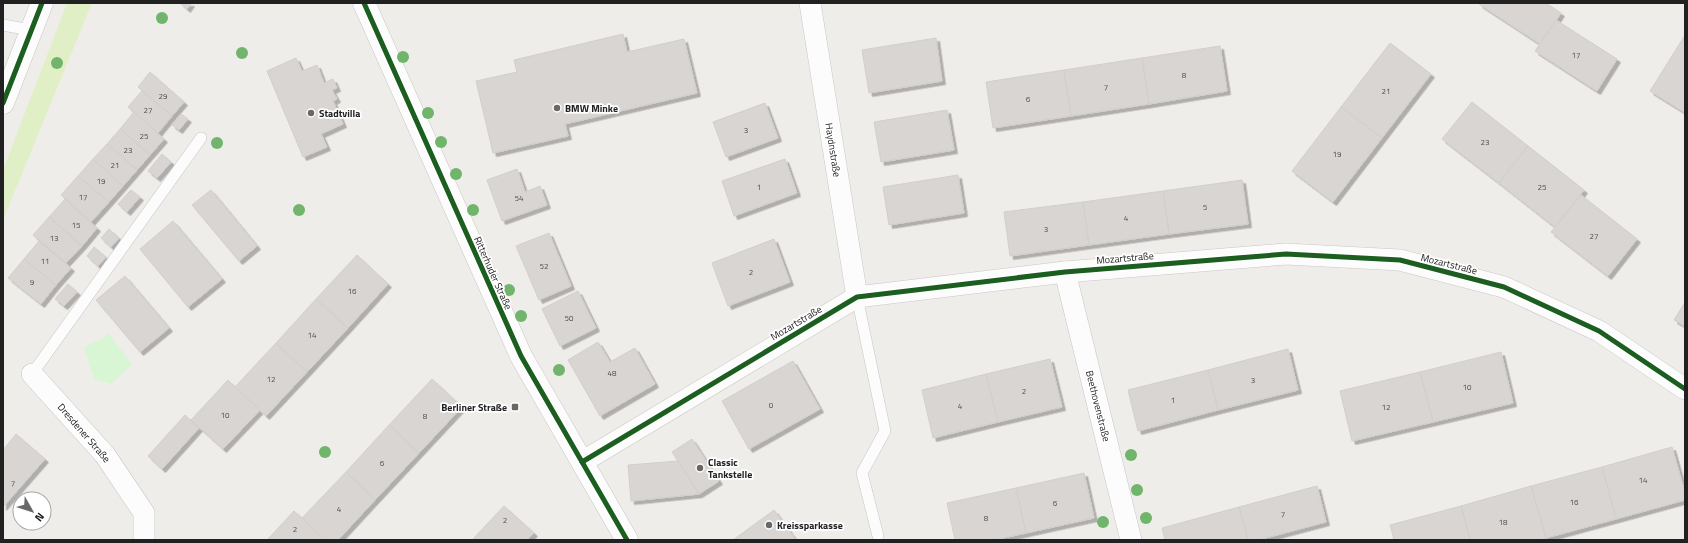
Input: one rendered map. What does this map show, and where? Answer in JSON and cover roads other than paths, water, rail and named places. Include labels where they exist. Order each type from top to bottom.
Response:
[{"type":"street","points":[[3,103],[42,3]]},
{"type":"street","name":"Ritterhuder Straße","points":[[364,3],[520,356],[627,540]]},
{"type":"street","name":"Haydnstraße","points":[[810,3],[856,297]]},
{"type":"street","name":"Mozartstraße","points":[[582,462],[856,297],[1065,272],[1286,254],[1400,260],[1504,287],[1600,331],[1685,389]]},
{"type":"street","name":"Beethovenstraße","points":[[1065,272],[1131,540]]},
{"type":"street","name":"Dresdener Straße","points":[[32,374],[109,461],[144,513],[144,540]]},
{"type":"lane","points":[[3,25],[31,30]]},
{"type":"lane","points":[[32,374],[201,138]]},
{"type":"lane","points":[[856,297],[885,431],[862,473],[878,536]]},
{"type":"place","name":"BMW Minke","points":[[557,108]]},
{"type":"place","name":"Stadtvilla","points":[[311,113]]},
{"type":"place","name":"Berliner Straße","points":[[515,407]]},
{"type":"place","name":"Classic Tankstelle","points":[[700,468]]},
{"type":"place","name":"Kreissparkasse","points":[[769,525]]}]
